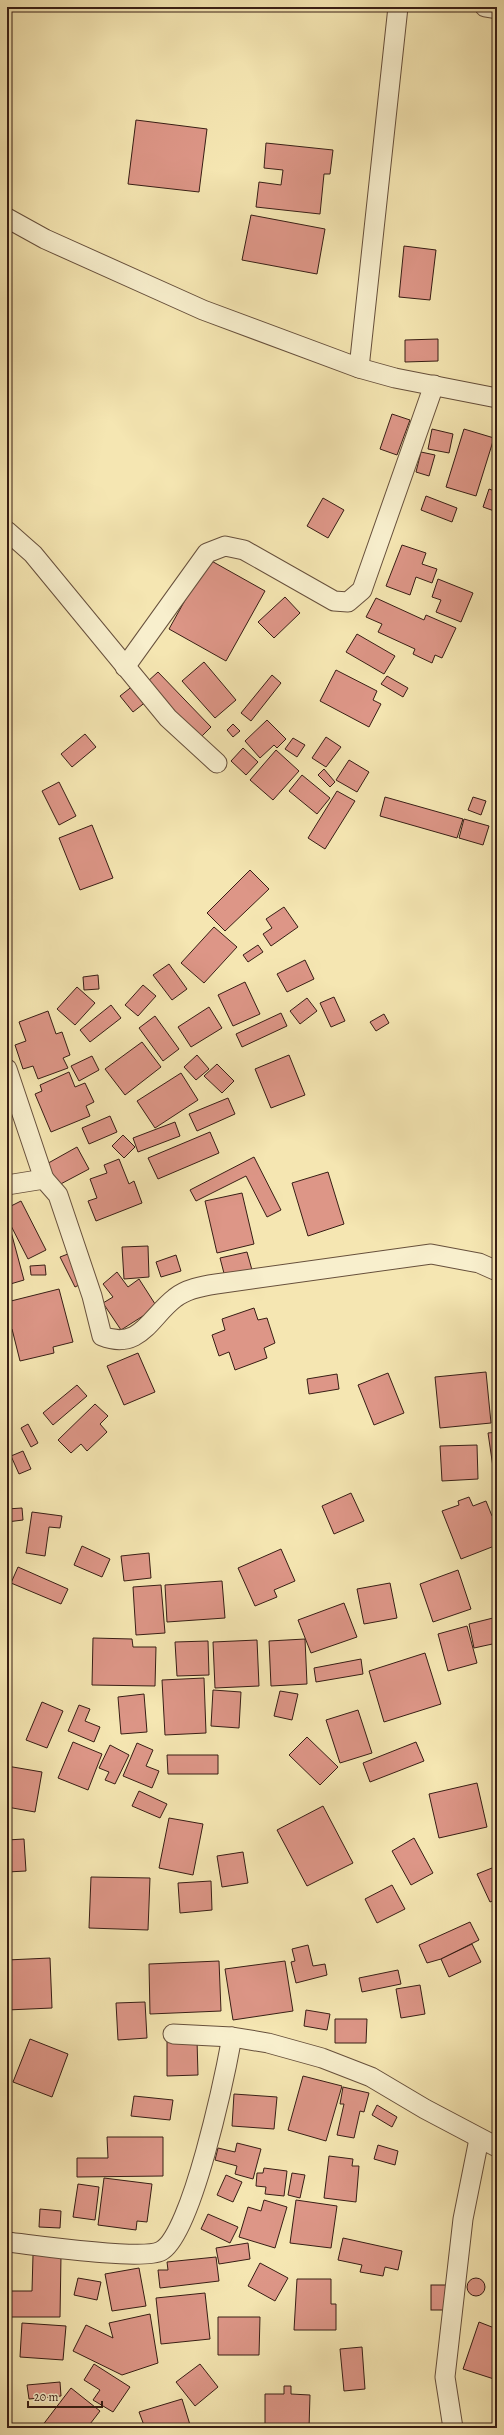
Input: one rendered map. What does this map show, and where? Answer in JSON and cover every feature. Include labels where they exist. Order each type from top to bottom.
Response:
[{"type":"street","points":[[359,368],[398,7]]},
{"type":"street","points":[[485,7],[497,9]]},
{"type":"street","points":[[7,218],[45,239],[203,310],[359,368],[395,378],[497,398]]},
{"type":"street","points":[[125,667],[207,553],[225,546],[244,550],[334,601],[348,602],[362,590],[434,385]]},
{"type":"street","points":[[7,531],[33,554],[168,718],[217,763]]},
{"type":"street","points":[[7,1069],[44,1180],[58,1195],[92,1296],[102,1336],[114,1341],[133,1337],[148,1327],[175,1297],[195,1288],[209,1285],[431,1254],[479,1263],[497,1271]]},
{"type":"street","points":[[7,1185],[44,1180]]},
{"type":"street","points":[[173,2034],[268,2042],[314,2055],[371,2077],[479,2139],[497,2147]]},
{"type":"street","points":[[7,2242],[139,2255],[161,2251],[176,2235],[189,2203],[218,2108],[232,2038]]},
{"type":"street","points":[[453,2428],[445,2377],[463,2219],[479,2139]]},
{"type":"building","points":[[136,120],[207,129],[199,192],[128,184]]},
{"type":"building","points":[[266,143],[333,150],[330,174],[324,174],[320,214],[256,207],[259,182],[281,185],[283,170],[264,168]]},
{"type":"building","points":[[251,215],[325,229],[317,274],[242,260]]},
{"type":"building","points":[[404,246],[436,250],[430,300],[399,297]]},
{"type":"building","points":[[438,339],[438,361],[405,362],[405,340]]},
{"type":"building","points":[[392,414],[410,420],[397,455],[380,449]]},
{"type":"building","points":[[432,429],[453,434],[449,453],[428,449]]},
{"type":"building","points":[[464,429],[494,438],[476,496],[446,487]]},
{"type":"building","points":[[421,452],[435,455],[429,476],[416,472]]},
{"type":"building","points":[[489,489],[497,492],[497,512],[483,507]]},
{"type":"building","points":[[426,496],[457,508],[452,522],[421,510]]},
{"type":"building","points":[[323,498],[344,510],[328,538],[307,526]]},
{"type":"building","points":[[402,545],[426,553],[422,564],[437,569],[432,583],[416,577],[410,595],[386,586]]},
{"type":"building","points":[[208,559],[265,591],[226,661],[169,629]]},
{"type":"building","points":[[438,579],[473,593],[461,622],[436,612],[441,600],[432,597]]},
{"type":"building","points":[[285,597],[300,613],[274,638],[258,622]]},
{"type":"building","points":[[376,598],[424,620],[426,615],[456,628],[442,658],[435,655],[432,663],[413,654],[415,649],[378,632],[382,624],[366,617]]},
{"type":"building","points":[[357,634],[395,656],[384,674],[346,652]]},
{"type":"building","points":[[204,662],[236,700],[215,718],[182,681]]},
{"type":"building","points":[[336,670],[377,691],[373,700],[381,704],[369,727],[320,701]]},
{"type":"building","points":[[158,672],[211,727],[199,739],[146,683]]},
{"type":"building","points":[[272,675],[281,683],[251,721],[241,713]]},
{"type":"building","points":[[387,676],[408,688],[403,697],[381,684]]},
{"type":"building","points":[[134,685],[147,701],[133,712],[120,696]]},
{"type":"building","points":[[267,720],[286,739],[277,748],[274,745],[260,758],[245,741]]},
{"type":"building","points":[[233,724],[240,731],[233,737],[227,730]]},
{"type":"building","points":[[85,734],[96,747],[72,767],[61,754]]},
{"type":"building","points":[[326,737],[341,747],[326,767],[312,758]]},
{"type":"building","points":[[293,738],[305,745],[297,757],[285,749]]},
{"type":"building","points":[[243,748],[258,762],[246,775],[231,761]]},
{"type":"building","points":[[276,750],[299,771],[273,800],[250,780]]},
{"type":"building","points":[[349,760],[369,772],[357,792],[336,780]]},
{"type":"building","points":[[324,769],[335,782],[330,787],[318,775]]},
{"type":"building","points":[[302,775],[330,798],[317,814],[289,791]]},
{"type":"building","points":[[59,782],[76,816],[59,825],[42,791]]},
{"type":"building","points":[[337,791],[355,801],[325,849],[308,838]]},
{"type":"building","points":[[385,797],[463,819],[457,838],[380,816]]},
{"type":"building","points":[[473,797],[486,801],[481,815],[468,810]]},
{"type":"building","points":[[464,819],[489,826],[483,845],[459,838]]},
{"type":"building","points":[[92,825],[113,878],[80,890],[59,838]]},
{"type":"building","points":[[250,870],[269,889],[225,931],[207,913]]},
{"type":"building","points":[[284,907],[298,927],[271,946],[263,934],[272,928],[266,919]]},
{"type":"building","points":[[214,927],[237,947],[204,983],[181,963]]},
{"type":"building","points":[[258,945],[263,952],[248,962],[243,955]]},
{"type":"building","points":[[305,960],[314,979],[287,992],[277,974]]},
{"type":"building","points":[[169,964],[187,989],[172,1000],[153,975]]},
{"type":"building","points":[[98,975],[99,989],[84,990],[83,977]]},
{"type":"building","points":[[245,982],[260,1014],[233,1026],[218,995]]},
{"type":"building","points":[[143,985],[156,996],[138,1016],[125,1005]]},
{"type":"building","points":[[77,987],[95,1003],[75,1025],[57,1009]]},
{"type":"building","points":[[334,997],[345,1021],[331,1027],[320,1003]]},
{"type":"building","points":[[307,998],[317,1011],[300,1024],[290,1011]]},
{"type":"building","points":[[111,1005],[121,1018],[90,1042],[80,1030]]},
{"type":"building","points":[[209,1007],[222,1028],[191,1047],[178,1027]]},
{"type":"building","points":[[48,1011],[56,1034],[62,1032],[70,1055],[63,1058],[68,1068],[38,1079],[33,1066],[23,1069],[15,1045],[26,1041],[19,1022]]},
{"type":"building","points":[[281,1013],[287,1026],[242,1047],[236,1034]]},
{"type":"building","points":[[384,1014],[389,1023],[376,1031],[370,1022]]},
{"type":"building","points":[[155,1016],[179,1049],[163,1061],[139,1028]]},
{"type":"building","points":[[142,1042],[161,1067],[125,1095],[105,1069]]},
{"type":"building","points":[[197,1055],[209,1069],[196,1080],[184,1067]]},
{"type":"building","points":[[289,1055],[305,1095],[271,1108],[255,1069]]},
{"type":"building","points":[[92,1056],[99,1070],[79,1081],[71,1066]]},
{"type":"building","points":[[217,1064],[234,1081],[222,1093],[204,1076]]},
{"type":"building","points":[[69,1072],[75,1087],[85,1083],[94,1102],[86,1106],[90,1116],[51,1132],[35,1094],[42,1091],[40,1085]]},
{"type":"building","points":[[181,1073],[198,1100],[155,1128],[137,1101]]},
{"type":"building","points":[[228,1098],[235,1114],[197,1131],[189,1114]]},
{"type":"building","points":[[110,1116],[117,1132],[89,1144],[82,1128]]},
{"type":"building","points":[[175,1122],[180,1136],[138,1152],[133,1138]]},
{"type":"building","points":[[210,1132],[219,1153],[158,1179],[148,1158]]},
{"type":"building","points":[[123,1135],[135,1147],[124,1158],[112,1146]]},
{"type":"building","points":[[77,1147],[89,1169],[55,1187],[43,1166]]},
{"type":"building","points":[[254,1157],[281,1210],[267,1217],[246,1176],[196,1201],[190,1190]]},
{"type":"building","points":[[119,1159],[129,1184],[134,1181],[142,1203],[96,1221],[88,1201],[97,1198],[90,1179],[107,1173],[104,1165]]},
{"type":"building","points":[[328,1172],[344,1224],[308,1236],[292,1183]]},
{"type":"building","points":[[242,1193],[254,1244],[217,1253],[205,1201]]},
{"type":"building","points":[[21,1201],[46,1250],[28,1259],[7,1218],[7,1208]]},
{"type":"building","points":[[10,1228],[24,1280],[7,1285],[7,1229]]},
{"type":"building","points":[[148,1246],[149,1277],[124,1279],[122,1247]]},
{"type":"building","points":[[247,1252],[252,1270],[225,1277],[220,1258]]},
{"type":"building","points":[[68,1254],[83,1283],[75,1287],[60,1257]]},
{"type":"building","points":[[176,1255],[181,1271],[161,1277],[156,1262]]},
{"type":"building","points":[[45,1265],[46,1275],[31,1275],[30,1266]]},
{"type":"building","points":[[117,1272],[128,1287],[139,1279],[157,1307],[121,1330],[103,1303],[113,1297],[103,1284]]},
{"type":"building","points":[[59,1289],[73,1342],[53,1347],[54,1353],[20,1361],[12,1329],[7,1330],[7,1302]]},
{"type":"building","points":[[254,1308],[258,1320],[267,1318],[275,1343],[264,1348],[267,1358],[235,1370],[229,1352],[219,1356],[212,1335],[225,1330],[222,1319]]},
{"type":"building","points":[[138,1353],[155,1392],[124,1405],[107,1366]]},
{"type":"building","points":[[486,1372],[491,1423],[440,1428],[435,1377]]},
{"type":"building","points":[[388,1373],[404,1413],[374,1425],[358,1385]]},
{"type":"building","points":[[337,1374],[339,1389],[309,1394],[307,1379]]},
{"type":"building","points":[[77,1385],[87,1396],[53,1425],[43,1413]]},
{"type":"building","points":[[95,1404],[108,1416],[100,1424],[107,1432],[87,1451],[81,1444],[71,1453],[58,1440]]},
{"type":"building","points":[[28,1424],[38,1443],[31,1447],[21,1428]]},
{"type":"building","points":[[497,1432],[497,1473],[494,1474],[488,1433]]},
{"type":"building","points":[[477,1445],[478,1479],[442,1481],[440,1446]]},
{"type":"building","points":[[23,1451],[31,1469],[19,1474],[11,1456]]},
{"type":"building","points":[[351,1493],[364,1521],[334,1534],[322,1506]]},
{"type":"building","points":[[469,1497],[473,1506],[486,1501],[492,1516],[497,1514],[497,1545],[461,1559],[442,1511],[459,1505],[458,1501]]},
{"type":"building","points":[[22,1508],[23,1520],[7,1522],[7,1509]]},
{"type":"building","points":[[32,1512],[62,1516],[60,1528],[49,1527],[45,1556],[26,1553]]},
{"type":"building","points":[[82,1546],[110,1559],[102,1577],[74,1565]]},
{"type":"building","points":[[281,1549],[295,1581],[274,1590],[277,1597],[255,1606],[238,1568]]},
{"type":"building","points":[[149,1553],[151,1578],[124,1581],[121,1556]]},
{"type":"building","points":[[18,1567],[68,1589],[61,1604],[11,1583]]},
{"type":"building","points":[[458,1570],[471,1609],[433,1622],[420,1584]]},
{"type":"building","points":[[222,1581],[225,1618],[167,1622],[165,1585]]},
{"type":"building","points":[[390,1583],[397,1618],[364,1624],[357,1589]]},
{"type":"building","points":[[161,1585],[165,1633],[136,1635],[133,1587]]},
{"type":"building","points":[[344,1603],[357,1637],[311,1653],[298,1620]]},
{"type":"building","points":[[497,1617],[497,1643],[474,1648],[469,1624]]},
{"type":"building","points":[[467,1626],[477,1663],[448,1671],[438,1634]]},
{"type":"building","points":[[93,1638],[132,1639],[133,1647],[156,1647],[155,1686],[92,1685]]},
{"type":"building","points":[[305,1639],[307,1684],[271,1686],[269,1641]]},
{"type":"building","points":[[257,1640],[259,1686],[215,1688],[213,1642]]},
{"type":"building","points":[[208,1641],[209,1675],[177,1676],[175,1642]]},
{"type":"building","points":[[425,1653],[441,1704],[384,1722],[369,1671]]},
{"type":"building","points":[[361,1659],[363,1674],[316,1682],[314,1668]]},
{"type":"building","points":[[204,1678],[206,1733],[165,1735],[162,1680]]},
{"type":"building","points":[[213,1690],[241,1692],[239,1728],[211,1726]]},
{"type":"building","points":[[280,1691],[298,1694],[292,1720],[274,1716]]},
{"type":"building","points":[[144,1694],[147,1732],[121,1734],[118,1697]]},
{"type":"building","points":[[42,1702],[63,1711],[47,1748],[26,1740]]},
{"type":"building","points":[[79,1705],[90,1709],[85,1721],[100,1727],[94,1742],[68,1731]]},
{"type":"building","points":[[358,1710],[372,1753],[340,1763],[326,1720]]},
{"type":"building","points":[[307,1737],[338,1767],[320,1785],[289,1755]]},
{"type":"building","points":[[73,1742],[102,1754],[88,1790],[58,1778]]},
{"type":"building","points":[[416,1742],[424,1761],[370,1782],[363,1763]]},
{"type":"building","points":[[137,1743],[153,1750],[146,1766],[159,1771],[152,1788],[123,1776]]},
{"type":"building","points":[[110,1745],[129,1755],[115,1784],[105,1780],[109,1772],[99,1768]]},
{"type":"building","points":[[167,1755],[218,1755],[218,1774],[168,1774]]},
{"type":"building","points":[[7,1766],[42,1772],[35,1812],[7,1807]]},
{"type":"building","points":[[477,1783],[487,1827],[439,1838],[429,1794]]},
{"type":"building","points":[[139,1791],[167,1804],[160,1818],[132,1806]]},
{"type":"building","points":[[323,1806],[353,1863],[307,1886],[277,1830]]},
{"type":"building","points":[[169,1818],[203,1824],[193,1875],[159,1868]]},
{"type":"building","points":[[414,1838],[433,1873],[411,1885],[392,1851]]},
{"type":"building","points":[[24,1839],[26,1871],[7,1872],[7,1840]]},
{"type":"building","points":[[243,1852],[248,1883],[222,1887],[217,1856]]},
{"type":"building","points":[[497,1866],[497,1899],[490,1902],[477,1874]]},
{"type":"building","points":[[91,1877],[150,1878],[148,1930],[89,1928]]},
{"type":"building","points":[[211,1881],[212,1910],[180,1913],[178,1883]]},
{"type":"building","points":[[392,1885],[405,1909],[377,1923],[365,1899]]},
{"type":"building","points":[[470,1922],[479,1940],[441,1959],[427,1963],[419,1945]]},
{"type":"building","points":[[472,1944],[481,1962],[449,1977],[441,1959]]},
{"type":"building","points":[[308,1945],[313,1966],[325,1964],[327,1975],[296,1983],[291,1962],[295,1961],[292,1949]]},
{"type":"building","points":[[50,1958],[52,2008],[7,2010],[7,1960]]},
{"type":"building","points":[[219,1961],[221,2011],[150,2014],[149,1964]]},
{"type":"building","points":[[285,1961],[293,2011],[233,2020],[225,1969]]},
{"type":"building","points":[[398,1970],[401,1984],[362,1992],[359,1978]]},
{"type":"building","points":[[420,1985],[425,2014],[401,2018],[396,1989]]},
{"type":"building","points":[[145,2002],[147,2038],[118,2040],[116,2003]]},
{"type":"building","points":[[306,2010],[330,2014],[327,2030],[304,2026]]},
{"type":"building","points":[[335,2019],[367,2019],[366,2043],[335,2043]]},
{"type":"building","points":[[30,2039],[68,2054],[52,2097],[13,2082]]},
{"type":"building","points":[[197,2040],[198,2075],[167,2076],[167,2041]]},
{"type":"building","points":[[303,2076],[342,2086],[326,2141],[288,2130]]},
{"type":"building","points":[[343,2087],[369,2093],[364,2112],[360,2111],[354,2138],[337,2135],[344,2104],[340,2104]]},
{"type":"building","points":[[234,2094],[277,2097],[274,2129],[232,2126]]},
{"type":"building","points":[[134,2096],[173,2100],[170,2120],[131,2116]]},
{"type":"building","points":[[377,2105],[397,2117],[392,2127],[372,2115]]},
{"type":"building","points":[[107,2137],[163,2137],[163,2176],[77,2177],[77,2158],[108,2158]]},
{"type":"building","points":[[237,2143],[261,2149],[253,2179],[235,2174],[237,2166],[215,2160],[218,2148],[235,2152]]},
{"type":"building","points":[[378,2145],[398,2151],[395,2165],[374,2159]]},
{"type":"building","points":[[329,2156],[353,2159],[352,2166],[359,2166],[356,2202],[324,2198]]},
{"type":"building","points":[[264,2168],[287,2171],[284,2196],[265,2194],[266,2187],[256,2186],[257,2173],[263,2173]]},
{"type":"building","points":[[292,2173],[305,2175],[300,2198],[288,2195]]},
{"type":"building","points":[[226,2175],[242,2182],[233,2202],[217,2195]]},
{"type":"building","points":[[104,2178],[152,2184],[147,2222],[137,2221],[136,2230],[98,2225]]},
{"type":"building","points":[[78,2184],[99,2187],[95,2220],[73,2217]]},
{"type":"building","points":[[264,2200],[287,2207],[275,2248],[239,2237],[248,2207],[261,2211]]},
{"type":"building","points":[[296,2200],[337,2206],[331,2248],[290,2243]]},
{"type":"building","points":[[40,2209],[61,2211],[60,2228],[39,2227]]},
{"type":"building","points":[[208,2214],[238,2227],[230,2243],[201,2229]]},
{"type":"building","points":[[343,2238],[402,2251],[398,2270],[385,2267],[383,2276],[360,2272],[362,2265],[338,2260]]},
{"type":"building","points":[[248,2243],[250,2259],[219,2264],[216,2248]]},
{"type":"building","points":[[33,2255],[61,2256],[60,2317],[7,2317],[7,2291],[32,2291]]},
{"type":"building","points":[[216,2257],[219,2281],[160,2288],[158,2270],[168,2270],[167,2262]]},
{"type":"building","points":[[260,2263],[288,2278],[275,2301],[248,2286]]},
{"type":"building","points":[[139,2268],[146,2306],[112,2311],[105,2274]]},
{"type":"building","points":[[78,2278],[101,2282],[97,2300],[74,2295]]},
{"type":"building","points":[[476,2278],[482,2281],[485,2287],[482,2293],[476,2296],[470,2293],[467,2287],[470,2281]]},
{"type":"building","points":[[297,2279],[331,2279],[331,2304],[336,2304],[336,2330],[294,2330]]},
{"type":"building","points":[[431,2285],[452,2285],[452,2310],[431,2310]]},
{"type":"building","points":[[205,2293],[210,2339],[161,2344],[156,2298]]},
{"type":"building","points":[[150,2314],[158,2363],[122,2375],[73,2351],[86,2325],[113,2338],[109,2323]]},
{"type":"building","points":[[218,2317],[260,2317],[259,2355],[218,2355]]},
{"type":"building","points":[[479,2322],[497,2329],[497,2380],[463,2369]]},
{"type":"building","points":[[22,2323],[66,2326],[63,2360],[20,2357]]},
{"type":"building","points":[[362,2347],[365,2389],[344,2391],[340,2349]]},
{"type":"building","points":[[94,2364],[130,2387],[113,2412],[93,2400],[100,2390],[84,2380]]},
{"type":"building","points":[[200,2364],[218,2387],[195,2406],[176,2382]]},
{"type":"building","points":[[60,2382],[61,2396],[29,2399],[27,2385]]},
{"type":"building","points":[[284,2386],[291,2386],[291,2394],[310,2395],[309,2428],[265,2428],[265,2394],[284,2394]]},
{"type":"building","points":[[71,2388],[100,2411],[87,2428],[44,2428],[42,2426]]},
{"type":"building","points":[[182,2399],[191,2428],[145,2428],[139,2412]]}]
